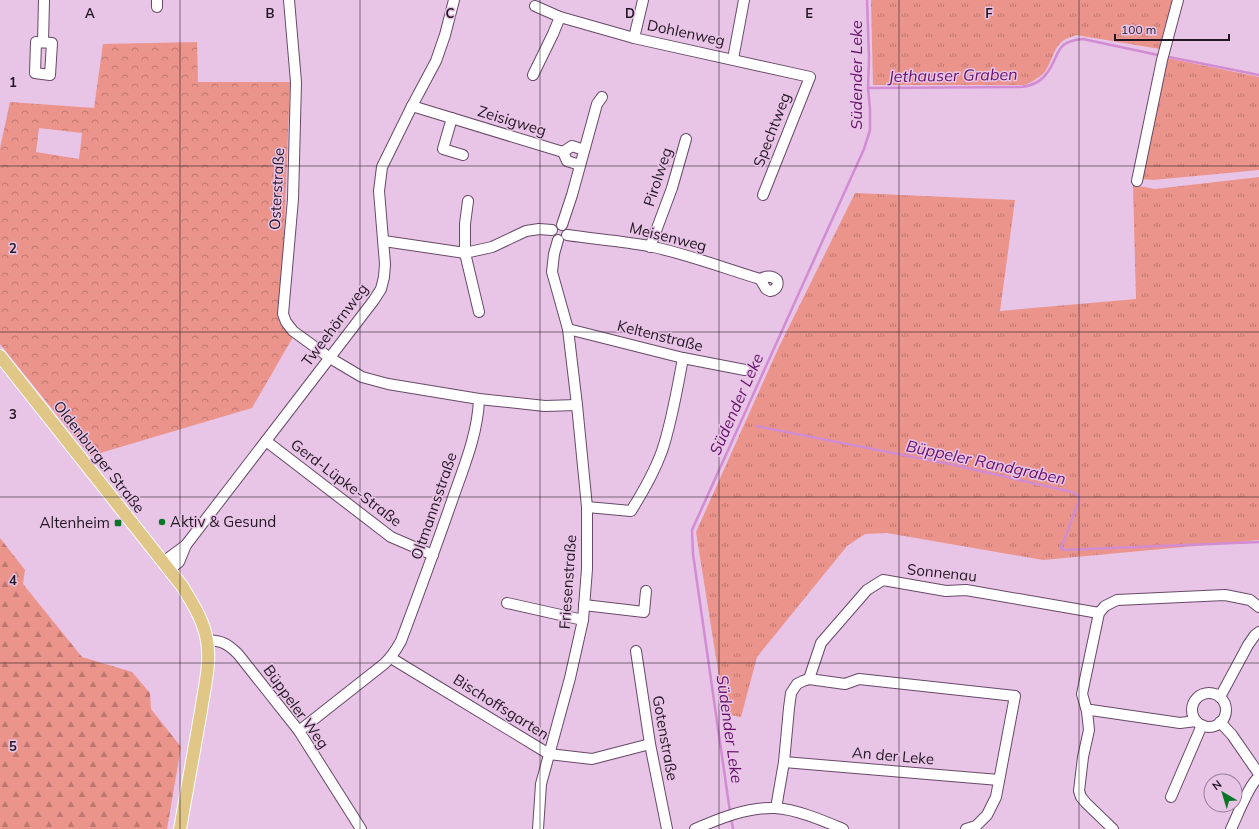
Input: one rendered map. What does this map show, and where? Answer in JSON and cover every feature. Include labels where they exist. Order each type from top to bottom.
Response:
[{"type":"main road","name":"Oldenburger Straße","points":[[0,356],[182,586],[201,619],[209,653],[180,829]]},
{"type":"street","points":[[43,42],[44,0]]},
{"type":"street","name":"Osterstraße","points":[[289,0],[296,90],[293,199],[283,314],[286,322],[293,331],[330,358]]},
{"type":"street","name":"Tweehörnweg","points":[[166,566],[186,545],[374,300],[380,289],[385,271],[384,241],[379,191],[382,167],[436,61],[446,35],[454,0]]},
{"type":"street","points":[[634,38],[643,0]]},
{"type":"street","points":[[733,59],[744,0]]},
{"type":"street","points":[[1137,182],[1162,60],[1178,0]]},
{"type":"street","name":"Dohlenweg","points":[[535,6],[560,16],[634,38],[810,77]]},
{"type":"street","points":[[533,75],[560,16]]},
{"type":"street","name":"Spechtweg","points":[[763,195],[810,77]]},
{"type":"street","points":[[562,225],[572,195],[597,104],[602,97]]},
{"type":"street","name":"Zeisigweg","points":[[412,106],[563,152],[567,161],[580,165]]},
{"type":"street","points":[[452,118],[443,149],[463,156]]},
{"type":"street","name":"Pirolweg","points":[[650,247],[672,188],[686,139]]},
{"type":"street","name":"Zeisigweg","points":[[563,152],[572,146],[584,150]]},
{"type":"street","points":[[468,201],[465,224],[465,253],[479,312]]},
{"type":"street","points":[[384,241],[465,253],[492,247],[526,231],[539,229],[552,230],[556,226],[562,225]]},
{"type":"street","points":[[552,230],[553,236],[558,240],[563,240],[567,235],[566,229],[562,225]]},
{"type":"street","name":"Meisenweg","points":[[567,235],[619,241],[650,247],[702,260],[760,279]]},
{"type":"street","name":"Friesenstraße","points":[[538,829],[540,784],[570,678],[583,620],[587,569],[586,507],[577,405],[568,329],[552,272],[554,254],[558,240]]},
{"type":"street","name":"Keltenstraße","points":[[568,329],[683,358],[746,370]]},
{"type":"street","points":[[330,358],[351,371],[374,381],[388,384],[479,398],[545,406],[577,405]]},
{"type":"street","points":[[586,507],[631,511],[647,484],[661,452],[673,414],[683,358]]},
{"type":"street","name":"Oltmannsstraße","points":[[299,731],[391,658],[401,641],[433,555],[474,434],[479,410],[479,398]]},
{"type":"street","name":"Gerd-Lüpke-Straße","points":[[266,441],[391,537],[433,555]]},
{"type":"street","name":"Sonnenau","points":[[809,679],[821,643],[867,590],[883,580],[946,591],[966,590],[1098,613]]},
{"type":"street","points":[[584,604],[644,612],[646,591]]},
{"type":"street","points":[[1112,829],[1086,803],[1079,790],[1083,758],[1089,730],[1087,711],[1082,694],[1098,613],[1105,606],[1117,600],[1225,594],[1250,600],[1259,607]]},
{"type":"street","points":[[506,603],[583,620]]},
{"type":"street","points":[[1220,697],[1248,645],[1259,632]]},
{"type":"street","name":"Büppeler Weg","points":[[207,640],[222,642],[230,645],[238,654],[299,731],[361,829]]},
{"type":"street","name":"Gotenstraße","points":[[636,651],[650,744],[667,829]]},
{"type":"street","name":"Bischoffsgarten","points":[[391,658],[548,754],[592,759],[650,744]]},
{"type":"street","points":[[776,808],[784,762],[791,693],[797,684],[803,681],[809,679],[845,684],[859,679],[1015,696],[996,797],[987,815],[976,826],[966,829]]},
{"type":"street","points":[[1087,711],[1092,710],[1180,723],[1199,723],[1208,727],[1215,726],[1224,716],[1226,710],[1220,697],[1213,693],[1209,693],[1197,698],[1193,705],[1192,713],[1199,723]]},
{"type":"street","points":[[1220,722],[1232,734],[1259,776],[1248,791],[1232,829]]},
{"type":"street","points":[[1171,797],[1199,723]]},
{"type":"street","name":"An der Leke","points":[[784,762],[999,780]]},
{"type":"street","points":[[695,829],[738,813],[776,808],[805,814],[843,829]]},
{"type":"green space","points":[[871,0],[1174,0],[1160,49],[1076,35],[1065,39],[1060,43],[1044,73],[1040,77],[1025,85],[873,85]]},
{"type":"green space","points":[[197,42],[198,82],[290,82],[281,316],[283,326],[293,337],[252,408],[90,456],[0,344],[0,148],[10,102],[94,108],[103,44]],"holes":[[[39,128],[82,133],[79,159],[36,152]]]},
{"type":"green space","points":[[1167,58],[1259,77],[1259,170],[1153,180],[1139,179]]},
{"type":"green space","points":[[1259,177],[1259,540],[1043,560],[887,533],[865,534],[847,546],[757,657],[741,717],[725,714],[696,532],[778,349],[855,193],[1015,200],[1000,311],[1136,299],[1133,185],[1155,189]]},
{"type":"green space","points":[[0,538],[25,570],[23,584],[82,657],[132,672],[150,693],[151,709],[181,747],[167,829],[0,829]]},
{"type":"waterway","name":"Südender Leke","points":[[730,812],[693,554],[692,530],[864,149],[870,130],[867,0]]},
{"type":"waterway","name":"Jethauser Graben","points":[[868,88],[1028,86],[1036,83],[1045,76],[1062,46],[1074,40],[1083,39],[1158,55]]},
{"type":"waterway","name":"Jethauser Graben","points":[[1169,57],[1259,75]]},
{"type":"waterway","name":"Büppeler Randgraben","points":[[756,426],[954,465],[1072,492],[1079,496],[1079,501],[1061,548],[1064,550],[1259,542]]},
{"type":"waterway","name":"Südender Leke","points":[[731,817],[733,829]]},
{"type":"place","name":"Aktiv & Gesund","points":[[162,522]]},
{"type":"place","name":"Altenheim","points":[[118,523]]}]
